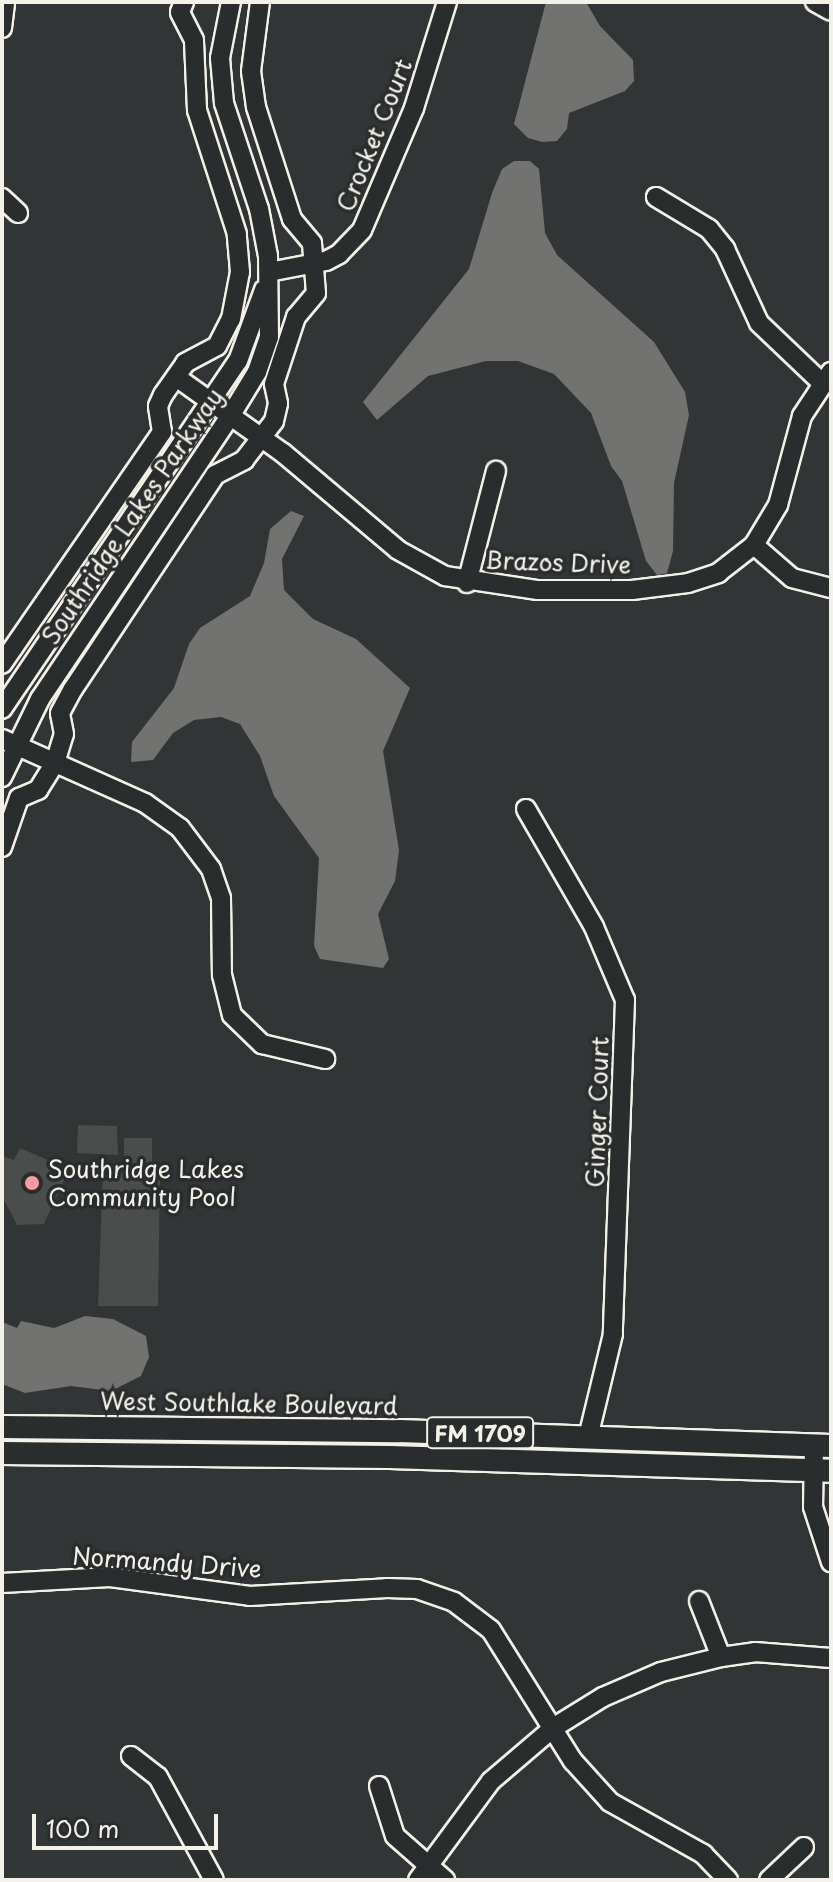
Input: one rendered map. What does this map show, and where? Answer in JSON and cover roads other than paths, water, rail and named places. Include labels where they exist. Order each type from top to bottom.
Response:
[{"type":"main road","name":"West Southlake Boulevard","points":[[2,1427],[588,1437],[822,1446]]},
{"type":"main road","name":"FM 1709","points":[[2,1453],[283,1454],[822,1471]]},
{"type":"street","points":[[2,28],[5,2]]},
{"type":"street","name":"Southridge Lakes Parkway","points":[[2,664],[162,432],[158,406],[176,377],[195,354],[217,346],[224,336],[240,272],[237,234],[197,110],[194,40],[180,12],[184,2]]},
{"type":"street","name":"Southridge Lakes Parkway","points":[[2,777],[8,741],[232,413],[257,372],[269,337],[269,272],[259,209],[224,103],[220,58],[231,2]]},
{"type":"street","points":[[260,2],[251,71],[256,107],[292,219],[312,243],[315,263]]},
{"type":"street","name":"Crocket Court","points":[[269,272],[315,263],[339,254],[362,230],[414,108],[447,2]]},
{"type":"street","points":[[815,2],[831,11]]},
{"type":"street","points":[[656,197],[709,229],[725,249],[759,323],[826,377]]},
{"type":"street","points":[[2,198],[18,213]]},
{"type":"street","name":"Southridge Lakes Parkway","points":[[2,847],[19,798],[38,790],[55,763],[64,734],[60,713],[73,689],[215,475],[244,460],[277,413],[274,384],[296,317],[316,293],[315,263]]},
{"type":"street","name":"Southridge Lakes Parkway","points":[[2,709],[238,361],[269,272]]},
{"type":"street","name":"Brazos Drive","points":[[176,377],[262,436],[398,550],[467,583],[538,590],[688,583],[718,573],[754,545],[778,505],[802,416],[826,377]]},
{"type":"street","points":[[467,583],[496,471]]},
{"type":"street","points":[[754,545],[792,578],[831,588]]},
{"type":"street","points":[[8,741],[145,803],[193,842],[211,869],[221,898],[222,975],[232,1015],[262,1044],[325,1059]]},
{"type":"street","name":"Ginger Court","points":[[526,809],[594,927],[625,1000],[613,1334],[588,1437]]},
{"type":"street","points":[[822,1446],[822,1471],[815,1517],[831,1562]]},
{"type":"street","name":"Normandy Drive","points":[[2,1583],[110,1577],[250,1596],[417,1589],[454,1602],[491,1630],[579,1768],[610,1802],[703,1854],[728,1880]]},
{"type":"street","points":[[699,1601],[721,1657]]},
{"type":"street","points":[[423,1873],[491,1781],[553,1728],[631,1684],[721,1657],[755,1652],[831,1658]]},
{"type":"street","points":[[131,1756],[158,1777],[214,1880]]},
{"type":"street","points":[[379,1786],[395,1836],[423,1873],[445,1880]]},
{"type":"street","points":[[769,1880],[804,1847]]},
{"type":"place","name":"Southridge Lakes Community Pool","points":[[32,1183]]}]
